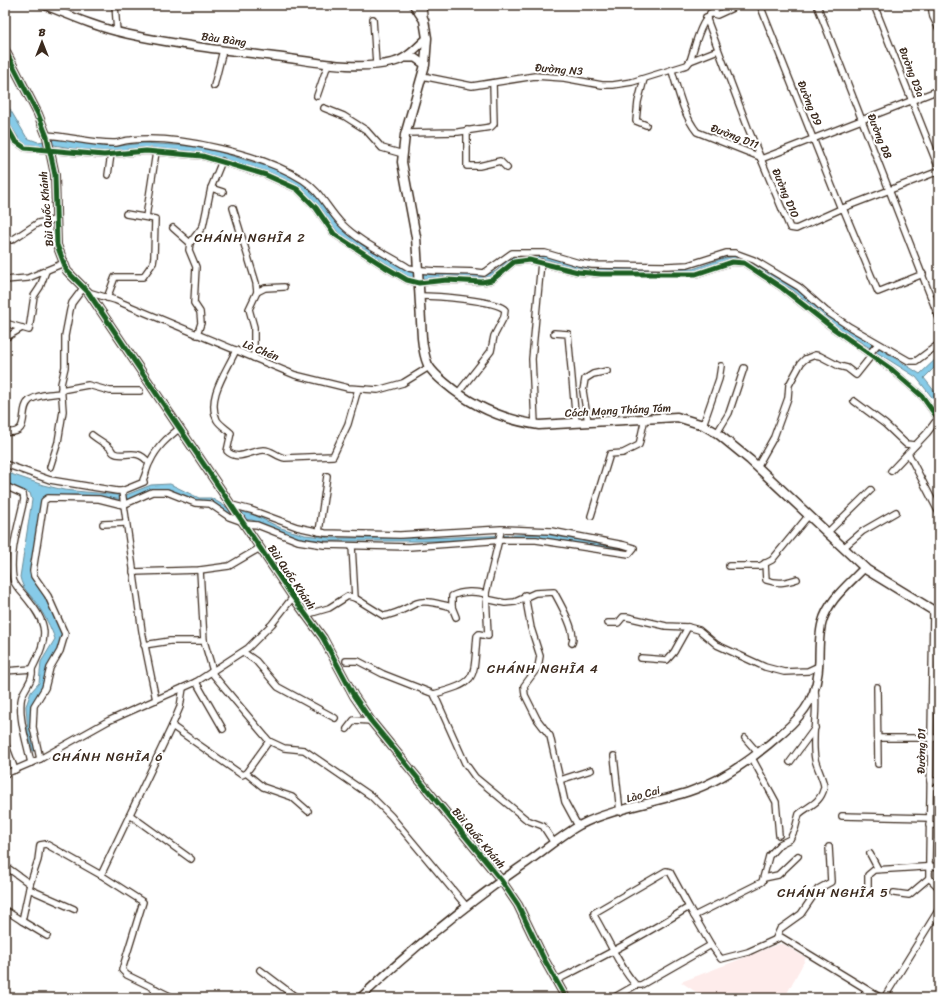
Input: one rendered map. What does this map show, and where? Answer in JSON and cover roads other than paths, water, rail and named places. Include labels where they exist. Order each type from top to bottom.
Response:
[{"type":"main road","points":[[414,5],[424,20],[427,38],[425,65],[406,133],[403,154],[403,171],[416,238],[418,271]]},
{"type":"main road","name":"Cách Mạng Tháng Tám","points":[[418,271],[423,354],[429,367],[458,393],[478,406],[507,419],[535,424],[677,417],[703,425],[717,433],[757,467],[864,568],[936,613]]},
{"type":"street","name":"Bàu Bàng","points":[[44,5],[117,32],[223,50],[328,64],[363,66],[394,62],[405,58]]},
{"type":"street","points":[[115,5],[117,32]]},
{"type":"street","points":[[423,5],[424,20]]},
{"type":"street","points":[[690,61],[708,15],[715,8],[723,5]]},
{"type":"street","points":[[708,15],[717,15],[739,5]]},
{"type":"street","name":"Đường D9","points":[[760,5],[813,139],[878,292],[923,274]]},
{"type":"street","name":"Đường D8","points":[[818,5],[891,190],[892,198],[939,318]]},
{"type":"street","name":"Đường D3a","points":[[874,5],[939,170]]},
{"type":"street","points":[[931,5],[933,17],[939,29]]},
{"type":"street","name":"Đường D10","points":[[708,15],[718,50],[760,158],[790,228],[796,229],[939,170]]},
{"type":"street","points":[[373,19],[376,64]]},
{"type":"street","points":[[405,58],[427,38]]},
{"type":"street","points":[[5,50],[38,114],[47,136],[116,143],[131,140],[155,140],[202,144],[273,165],[289,172],[314,188],[341,223],[359,237],[409,268],[418,271],[463,270],[484,272],[508,255],[514,253],[545,253],[579,263],[592,265],[688,265],[726,253],[735,253],[754,260],[799,287],[826,311],[878,344],[912,362],[939,344]]},
{"type":"street","points":[[214,86],[223,50]]},
{"type":"street","name":"Đường N3","points":[[422,76],[472,86],[535,76],[564,78],[602,85],[613,85],[644,79],[672,71],[687,65],[690,61],[718,50]]},
{"type":"street","points":[[405,58],[415,58],[425,65]]},
{"type":"street","points":[[317,96],[328,64]]},
{"type":"street","name":"Đường D11","points":[[672,71],[681,98],[693,127],[697,132],[760,158]]},
{"type":"street","points":[[644,79],[638,102],[636,121],[646,125]]},
{"type":"street","points":[[406,133],[425,134],[493,126],[493,83]]},
{"type":"street","points":[[760,158],[939,90]]},
{"type":"street","points":[[324,108],[344,116],[366,130],[382,148],[403,154]]},
{"type":"street","points":[[5,123],[8,131],[19,144],[25,148],[111,154],[156,152],[202,156],[266,175],[297,189],[318,211],[334,234],[401,277],[419,282],[447,280],[482,282],[497,276],[514,262],[529,260],[578,272],[672,276],[696,274],[732,262],[744,264],[779,285],[834,329],[871,354],[922,396],[939,419],[891,471]]},
{"type":"street","points":[[466,130],[467,166],[480,166],[500,161],[507,168]]},
{"type":"street","name":"Bùi Quốc Khánh","points":[[47,136],[55,175],[55,220],[57,245],[67,272],[86,290],[305,615],[323,638],[354,696],[372,721],[501,880],[518,905],[544,959],[566,998]]},
{"type":"street","points":[[146,217],[156,152]]},
{"type":"street","points":[[108,175],[111,154]]},
{"type":"street","points":[[197,335],[201,323],[200,312],[194,303],[196,267],[189,250],[190,243],[203,226],[211,188],[222,161]]},
{"type":"street","points":[[211,188],[223,192]]},
{"type":"street","points":[[318,211],[327,203]]},
{"type":"street","points":[[233,208],[256,283],[257,292],[249,309],[254,327],[254,358]]},
{"type":"street","points":[[107,298],[115,277],[143,277],[153,262],[156,222],[153,218],[126,214]]},
{"type":"street","points":[[5,237],[12,240],[38,223],[55,220]]},
{"type":"street","points":[[173,228],[190,243]]},
{"type":"street","points":[[514,253],[514,262]]},
{"type":"street","points":[[703,260],[708,270]]},
{"type":"street","points":[[535,424],[532,359],[541,262]]},
{"type":"street","points":[[5,280],[28,278],[64,263]]},
{"type":"street","points":[[5,323],[29,330],[34,296],[40,287],[46,271]]},
{"type":"street","points":[[779,285],[784,278]]},
{"type":"street","points":[[257,292],[265,288],[284,287]]},
{"type":"street","points":[[50,467],[58,442],[63,411],[61,392],[64,367],[65,336],[70,310],[72,303],[86,290]]},
{"type":"street","name":"Lò Chén","points":[[86,290],[295,375],[348,388],[378,390],[403,383],[429,367]]},
{"type":"street","points":[[419,296],[442,296],[462,300],[490,302],[503,307],[505,310],[504,317],[494,336],[491,351],[458,393]]},
{"type":"street","points":[[5,338],[22,328]]},
{"type":"street","points":[[554,333],[568,334],[576,423]]},
{"type":"street","points":[[757,467],[774,437],[788,398],[789,384],[805,359],[815,355],[820,356],[839,366],[847,368],[856,375],[878,344]]},
{"type":"street","points":[[236,350],[228,369],[222,378],[215,400],[215,412],[218,422],[231,433],[227,451],[231,455],[238,457],[264,450],[270,451],[278,457],[285,458],[334,456],[348,424],[358,389]]},
{"type":"street","points":[[703,425],[719,379],[721,366]]},
{"type":"street","points":[[717,433],[729,413],[744,368]]},
{"type":"street","points":[[588,422],[584,391],[585,379],[593,374],[607,371]]},
{"type":"street","points":[[5,432],[15,432],[19,430],[24,419],[26,406],[31,400],[45,395],[88,385],[110,391],[140,391]]},
{"type":"street","points":[[854,401],[885,424],[906,444],[915,446]]},
{"type":"street","points":[[591,516],[610,454],[623,453],[640,445],[645,418]]},
{"type":"street","points":[[5,464],[50,480],[122,493],[144,482],[142,480],[149,463],[165,439],[180,428]]},
{"type":"street","points":[[92,435],[114,453],[138,454],[145,458],[149,463]]},
{"type":"street","points":[[908,453],[939,513]]},
{"type":"street","points":[[319,532],[327,476]]},
{"type":"street","points":[[5,486],[23,494],[24,499],[12,558],[12,579],[32,605],[45,632],[43,646],[32,669],[32,676],[21,700],[24,730],[31,763]]},
{"type":"street","points":[[827,533],[870,490]]},
{"type":"street","points":[[40,759],[33,727],[33,709],[35,703],[45,688],[50,668],[60,651],[65,634],[48,596],[34,576],[33,571],[44,501],[48,498],[99,499],[123,504],[152,492],[166,492],[195,503],[210,504],[229,517],[244,523],[257,525],[298,541],[324,545],[408,547],[499,540],[536,540],[629,554],[634,548],[551,531],[501,528],[400,535],[319,532],[298,527],[251,510],[233,507]]},
{"type":"street","points":[[122,493],[144,645],[156,700]]},
{"type":"street","points":[[842,548],[863,531],[896,512]]},
{"type":"street","points":[[729,566],[760,566],[772,560],[809,515]]},
{"type":"street","points":[[103,524],[126,523]]},
{"type":"street","points":[[346,661],[358,661],[383,674],[434,694],[466,684],[470,679],[474,662],[477,636],[479,634],[488,636],[486,597],[501,531]]},
{"type":"street","points":[[352,546],[355,598]]},
{"type":"street","points":[[133,572],[200,570],[229,566],[260,548]]},
{"type":"street","points":[[765,563],[766,580],[775,583],[786,583],[797,578]]},
{"type":"street","name":"Lào Cai","points":[[360,998],[380,978],[438,928],[501,880],[578,826],[689,792],[722,777],[758,753],[806,710],[815,689],[819,666],[822,623],[829,607],[864,568]]},
{"type":"street","points":[[200,570],[204,641],[212,672],[269,741],[284,748],[304,750],[370,796],[391,816],[467,907]]},
{"type":"street","points":[[456,617],[452,607],[452,596],[456,594],[476,591],[486,597],[505,603],[515,602],[541,592],[554,592],[567,619],[573,638],[572,643]]},
{"type":"street","points":[[305,615],[329,608],[348,596],[355,598],[384,616],[406,609],[418,603],[452,607]]},
{"type":"street","points":[[5,774],[40,759],[108,721],[196,682],[243,652],[272,624],[293,597]]},
{"type":"street","points":[[525,597],[531,628],[540,656],[538,667],[524,686],[525,695],[537,719],[550,736],[565,802],[578,826]]},
{"type":"street","name":"Đường D1","points":[[929,878],[931,738],[936,613]]},
{"type":"street","points":[[608,623],[618,623],[623,617],[627,617],[666,626],[688,627],[698,630],[717,645],[765,668],[790,672],[808,671],[819,666]]},
{"type":"street","points":[[641,658],[667,660],[674,652],[688,627]]},
{"type":"street","points":[[144,645],[170,641],[204,641]]},
{"type":"street","points":[[243,652],[256,660],[278,688],[335,718]]},
{"type":"street","points":[[5,671],[32,669]]},
{"type":"street","points":[[196,682],[223,730]]},
{"type":"street","points":[[877,687],[879,738],[878,764]]},
{"type":"street","points":[[101,875],[172,726],[180,707],[183,688]]},
{"type":"street","points":[[694,916],[761,883],[764,878],[771,852],[780,844],[788,840],[795,829],[799,814],[818,801],[824,789],[815,759],[817,707],[815,689]]},
{"type":"street","points":[[434,694],[465,763],[475,777],[527,820],[543,826],[554,843]]},
{"type":"street","points":[[346,729],[354,720],[372,721]]},
{"type":"street","points":[[172,726],[241,775],[246,774],[263,787],[292,797],[308,811]]},
{"type":"street","points":[[790,762],[815,728]]},
{"type":"street","points":[[745,738],[758,753]]},
{"type":"street","points":[[879,738],[939,738]]},
{"type":"street","points":[[246,774],[269,741]]},
{"type":"street","points":[[5,743],[15,770]]},
{"type":"street","points":[[614,756],[620,812]]},
{"type":"street","points":[[752,758],[776,802],[779,834]]},
{"type":"street","points":[[560,780],[591,770]]},
{"type":"street","points":[[930,781],[939,781]]},
{"type":"street","points":[[130,815],[191,859]]},
{"type":"street","points":[[842,816],[929,818]]},
{"type":"street","points":[[929,825],[939,825]]},
{"type":"street","points":[[22,921],[29,886],[38,860],[40,845],[44,844],[62,852],[143,902],[122,970],[127,975],[174,998]]},
{"type":"street","points":[[776,938],[780,929],[801,914],[818,889],[831,882],[829,847]]},
{"type":"street","points":[[870,854],[878,869]]},
{"type":"street","points":[[764,878],[778,876],[798,856]]},
{"type":"street","points":[[5,866],[29,886],[74,909]]},
{"type":"street","points":[[868,894],[868,876],[871,871],[878,869],[939,866]]},
{"type":"street","points":[[636,985],[630,980],[594,913],[666,871],[670,872],[689,908],[721,959],[748,952],[781,937],[881,998]]},
{"type":"street","points":[[894,893],[909,895],[929,878],[939,888]]},
{"type":"street","points":[[557,980],[689,908]]},
{"type":"street","points":[[884,998],[939,909]]},
{"type":"street","points":[[5,910],[46,936]]},
{"type":"street","points":[[613,998],[636,985],[641,985],[711,945]]},
{"type":"street","points":[[260,970],[297,998]]},
{"type":"street","points":[[152,998],[156,989]]},
{"type":"street","points":[[862,998],[868,990]]},
{"type":"water","points":[[5,101],[27,138],[38,142],[56,139],[119,146],[143,143],[203,147],[272,168],[305,182],[345,229],[412,271],[489,274],[496,271],[512,256],[520,254],[550,256],[589,268],[608,269],[693,269],[724,258],[740,256],[796,286],[838,322],[920,374],[939,356],[939,363],[924,378],[939,397],[939,406],[916,377],[835,326],[793,290],[740,261],[694,273],[588,273],[549,260],[521,259],[490,279],[452,277],[412,279],[341,236],[307,194],[296,185],[274,175],[199,154],[105,154],[54,145],[32,148],[23,145],[5,117]]},
{"type":"water","points":[[5,472],[43,485],[64,490],[118,495],[126,495],[151,485],[170,484],[199,498],[211,498],[228,508],[254,515],[281,528],[305,535],[331,538],[424,538],[545,534],[630,550],[550,539],[523,538],[428,541],[326,541],[293,537],[252,520],[233,518],[221,510],[154,489],[127,500],[74,495],[45,497],[41,503],[31,568],[62,634],[60,647],[51,661],[47,670],[44,686],[33,705],[37,751],[33,751],[28,733],[26,706],[31,692],[39,683],[41,662],[55,639],[45,617],[25,588],[20,577],[32,500],[30,493],[5,484]]},
{"type":"district","name":"CHÁNH NGHĨA 2","points":[[250,237]]},
{"type":"district","name":"CHÁNH NGHĨA 4","points":[[543,668]]},
{"type":"district","name":"CHÁNH NGHĨA 6","points":[[108,756]]},
{"type":"district","name":"CHÁNH NGHĨA 5","points":[[833,892]]}]
